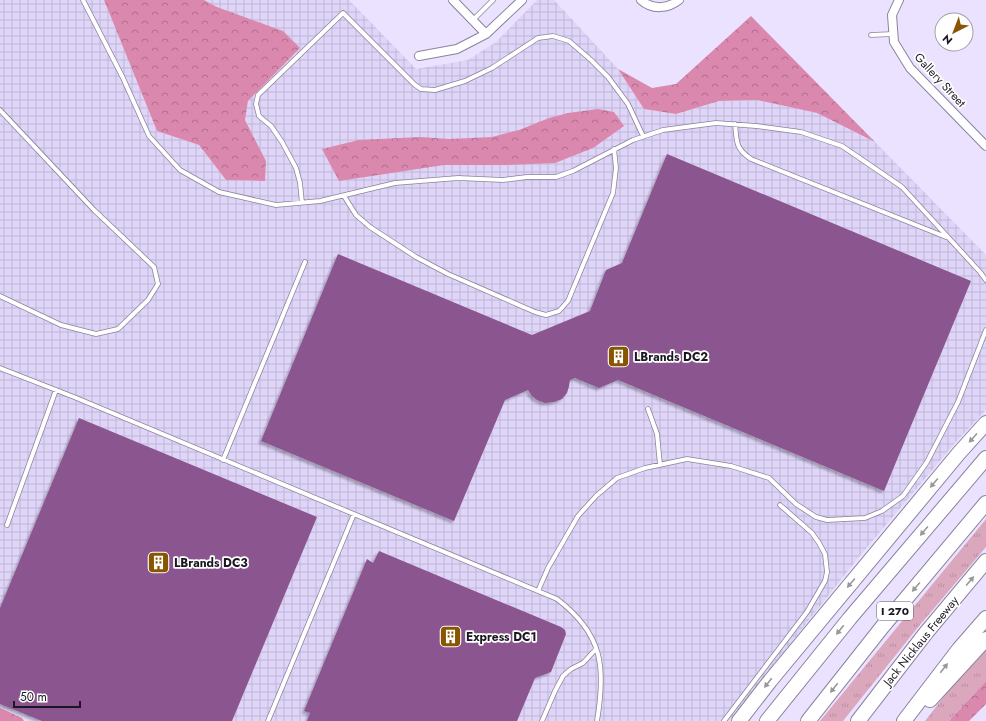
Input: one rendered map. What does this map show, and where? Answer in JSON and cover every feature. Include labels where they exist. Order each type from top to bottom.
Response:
[{"type":"highway","points":[[739,721],[780,669],[959,453],[986,423]]},
{"type":"highway","points":[[767,721],[850,618],[986,458]]},
{"type":"highway","name":"I 270","points":[[808,721],[883,626],[986,503]]},
{"type":"highway","name":"Jack Nicklaus Freeway","points":[[858,721],[925,634],[986,562]]},
{"type":"highway","points":[[904,721],[959,649],[986,618]]},
{"type":"highway","points":[[911,721],[986,639]]},
{"type":"street","points":[[453,0],[486,34]]},
{"type":"street","points":[[419,56],[457,49],[486,34],[522,0]]},
{"type":"street","points":[[641,0],[655,7],[666,7],[679,0]]},
{"type":"street","name":"Gallery Street","points":[[900,0],[892,15],[894,42],[910,68],[986,146]]},
{"type":"lane","points":[[82,0],[123,78],[150,136],[180,170],[219,192],[276,205],[320,201],[395,183],[458,178],[503,180],[527,177],[556,177],[573,171],[614,149],[643,136],[663,130],[716,123],[735,124],[800,132],[842,146],[902,187],[986,280]]},
{"type":"lane","points":[[473,20],[493,0]]},
{"type":"lane","points":[[302,203],[300,184],[296,168],[271,126],[259,116],[256,104],[258,95],[343,13],[415,85],[421,89],[436,90],[465,81],[492,68],[538,38],[553,36],[569,41],[608,77],[628,104],[643,136]]},
{"type":"lane","points":[[871,35],[893,34]]},
{"type":"lane","points":[[0,110],[94,210],[154,267],[158,284],[148,300],[118,329],[96,334],[61,325],[0,296]]},
{"type":"lane","points":[[735,124],[737,143],[741,152],[751,159],[948,237]]},
{"type":"lane","points":[[344,196],[356,214],[370,227],[416,257],[448,274],[535,312],[546,315],[559,310],[568,301],[613,193],[616,168],[614,149]]},
{"type":"lane","points":[[223,460],[305,262]]},
{"type":"lane","points":[[538,591],[548,568],[578,516],[596,496],[617,478],[645,468],[687,459],[731,466],[769,478],[796,504],[816,517],[827,520],[865,518],[882,511],[903,496],[928,462],[958,402],[986,330]]},
{"type":"lane","points":[[0,368],[557,599],[571,610],[588,629],[600,657],[601,694],[597,721]]},
{"type":"lane","points":[[7,524],[56,390]]},
{"type":"lane","points":[[648,409],[658,434],[660,465]]},
{"type":"lane","points":[[724,721],[807,612],[825,581],[827,572],[825,554],[819,543],[812,533],[780,505]]},
{"type":"lane","points":[[268,721],[354,514]]},
{"type":"lane","points":[[542,721],[563,676],[571,669],[583,663],[596,649]]},
{"type":"shaded area","points":[[0,0],[104,0],[157,131],[199,145],[226,180],[265,181],[266,161],[245,120],[248,101],[300,48],[204,0],[349,0],[416,69],[468,60],[496,42],[537,0],[554,0],[618,69],[644,109],[676,114],[719,101],[757,100],[817,113],[875,142],[986,255],[986,410],[955,443],[859,557],[729,721],[40,721],[0,706]]},
{"type":"green space","points":[[104,0],[204,0],[217,7],[283,31],[300,48],[248,101],[245,120],[266,161],[265,181],[226,180],[199,145],[157,131]]},
{"type":"green space","points":[[751,16],[875,142],[817,113],[757,100],[719,101],[676,114],[644,109],[618,69],[652,88],[676,84]]},
{"type":"green space","points":[[598,109],[614,112],[624,126],[593,148],[555,163],[444,165],[339,181],[322,149],[359,140],[420,137],[449,139],[492,137],[519,130],[549,118],[568,113]]},
{"type":"green space","points":[[986,519],[986,547],[919,626],[843,721],[820,721]]},
{"type":"green space","points":[[986,650],[986,681],[949,721],[925,721],[953,685]]},
{"type":"green space","points":[[986,681],[986,704],[969,721],[949,721]]},
{"type":"green space","points":[[0,708],[22,718],[24,721],[0,721]]},
{"type":"building","name":"LBrands DC2","points":[[667,154],[971,281],[884,491],[618,380],[599,388],[575,378],[570,380],[567,393],[562,399],[554,402],[545,403],[537,400],[528,390],[505,400],[454,521],[261,441],[338,254],[532,335],[590,311],[606,270],[622,263]]},
{"type":"building","name":"LBrands DC3","points":[[79,418],[317,517],[232,721],[42,721],[0,704],[0,608]]},
{"type":"building","name":"Express DC1","points":[[379,551],[565,630],[566,634],[551,672],[535,678],[517,721],[307,721],[310,713],[304,711],[367,559],[373,563]]},
{"type":"place","name":"LBrands DC2","points":[[618,357]]},
{"type":"place","name":"LBrands DC3","points":[[158,563]]},
{"type":"place","name":"Express DC1","points":[[450,637]]}]
